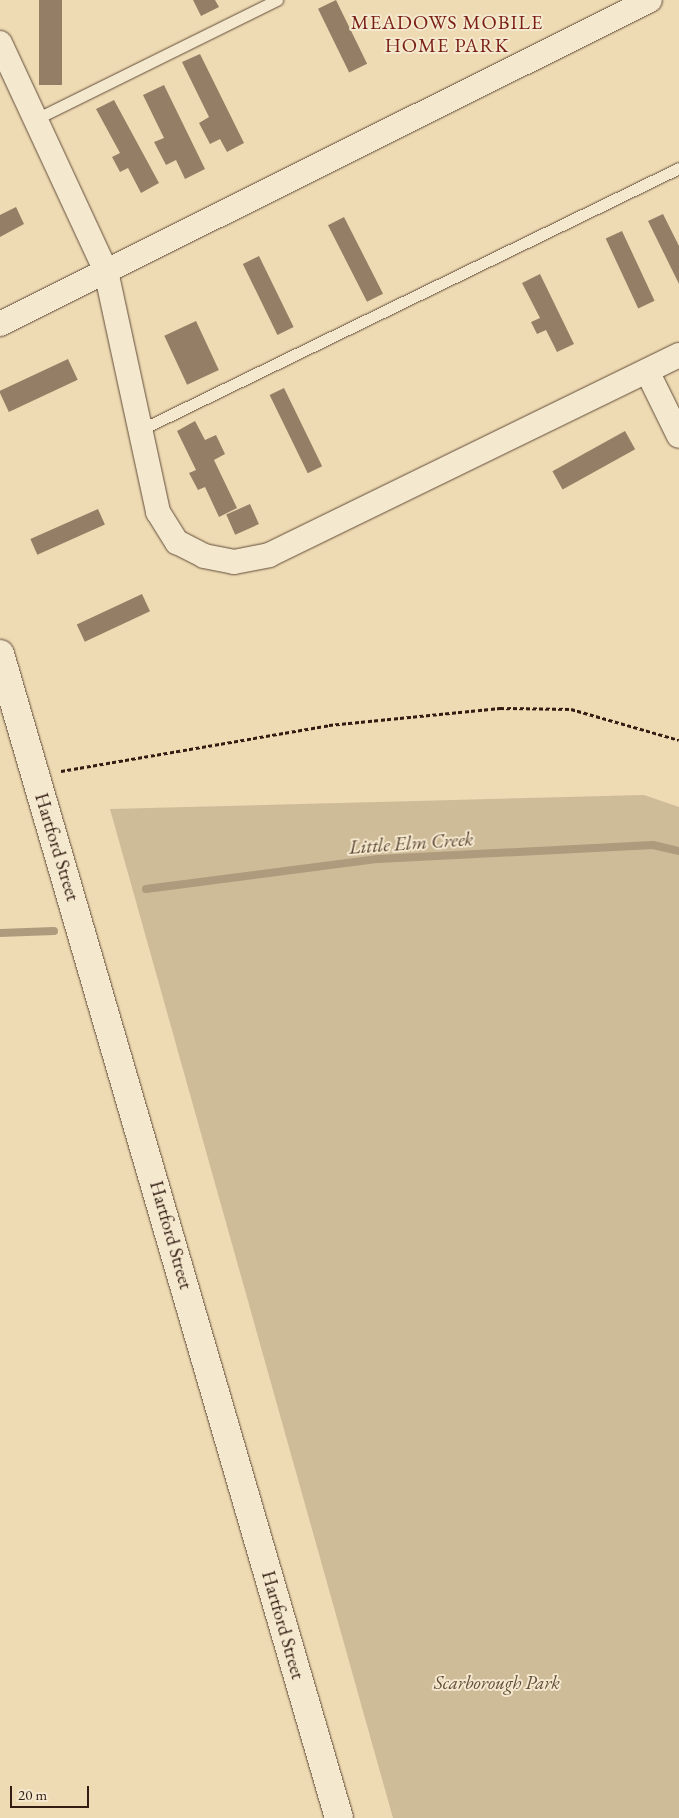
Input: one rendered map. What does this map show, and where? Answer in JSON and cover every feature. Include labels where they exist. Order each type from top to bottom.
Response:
[{"type":"street","points":[[0,324],[650,0]]},
{"type":"street","points":[[0,43],[106,271],[142,429],[158,512],[177,542],[204,556],[234,562],[269,554],[679,355]]},
{"type":"street","points":[[647,371],[679,436]]},
{"type":"street","name":"Hartford Street","points":[[0,654],[339,1818]]},
{"type":"lane","points":[[36,119],[277,0]]},
{"type":"lane","points":[[142,429],[679,168]]},
{"type":"path","points":[[36,775],[329,725],[500,708],[572,709],[679,740]]},
{"type":"green space","name":"Scarborough Park","points":[[644,795],[679,807],[679,1818],[393,1818],[110,809]]},
{"type":"building","points":[[39,0],[62,0],[62,85],[39,85]]},
{"type":"building","points":[[193,0],[215,0],[219,7],[201,16]]},
{"type":"building","points":[[336,0],[367,64],[349,73],[318,9]]},
{"type":"building","points":[[200,54],[244,143],[227,152],[220,139],[210,144],[199,123],[209,117],[182,62]]},
{"type":"building","points":[[164,85],[205,169],[185,179],[176,160],[166,165],[154,142],[164,138],[143,95]]},
{"type":"building","points":[[114,100],[159,183],[141,193],[128,168],[120,172],[112,157],[120,153],[96,109]]},
{"type":"building","points":[[16,207],[24,224],[0,237],[0,215]]},
{"type":"building","points":[[663,214],[679,246],[679,284],[648,221]]},
{"type":"building","points":[[344,217],[383,294],[367,302],[328,225]]},
{"type":"building","points":[[622,231],[655,301],[638,308],[606,239]]},
{"type":"building","points":[[259,256],[294,327],[277,335],[243,264]]},
{"type":"building","points":[[540,274],[574,344],[557,352],[546,330],[537,334],[531,322],[540,318],[522,283]]},
{"type":"building","points":[[196,321],[219,370],[187,385],[164,336]]},
{"type":"building","points":[[68,359],[78,380],[9,412],[0,391]]},
{"type":"building","points":[[284,388],[322,466],[308,473],[270,395]]},
{"type":"building","points":[[195,421],[205,440],[216,435],[225,454],[214,460],[237,508],[219,517],[205,487],[198,490],[189,473],[196,470],[177,431]]},
{"type":"building","points":[[625,431],[635,449],[563,490],[552,471]]},
{"type":"building","points":[[250,504],[259,524],[235,535],[226,515]]},
{"type":"building","points":[[98,509],[105,525],[37,555],[30,539]]},
{"type":"building","points":[[142,594],[150,611],[85,642],[77,624]]},
{"type":"waterway","name":"Little Elm Creek","points":[[146,889],[378,859],[653,845],[679,851]]},
{"type":"waterway","name":"Little Elm Creek","points":[[0,933],[54,931]]},
{"type":"district","name":"MEADOWS MOBILE HOME PARK","points":[[447,34]]}]
